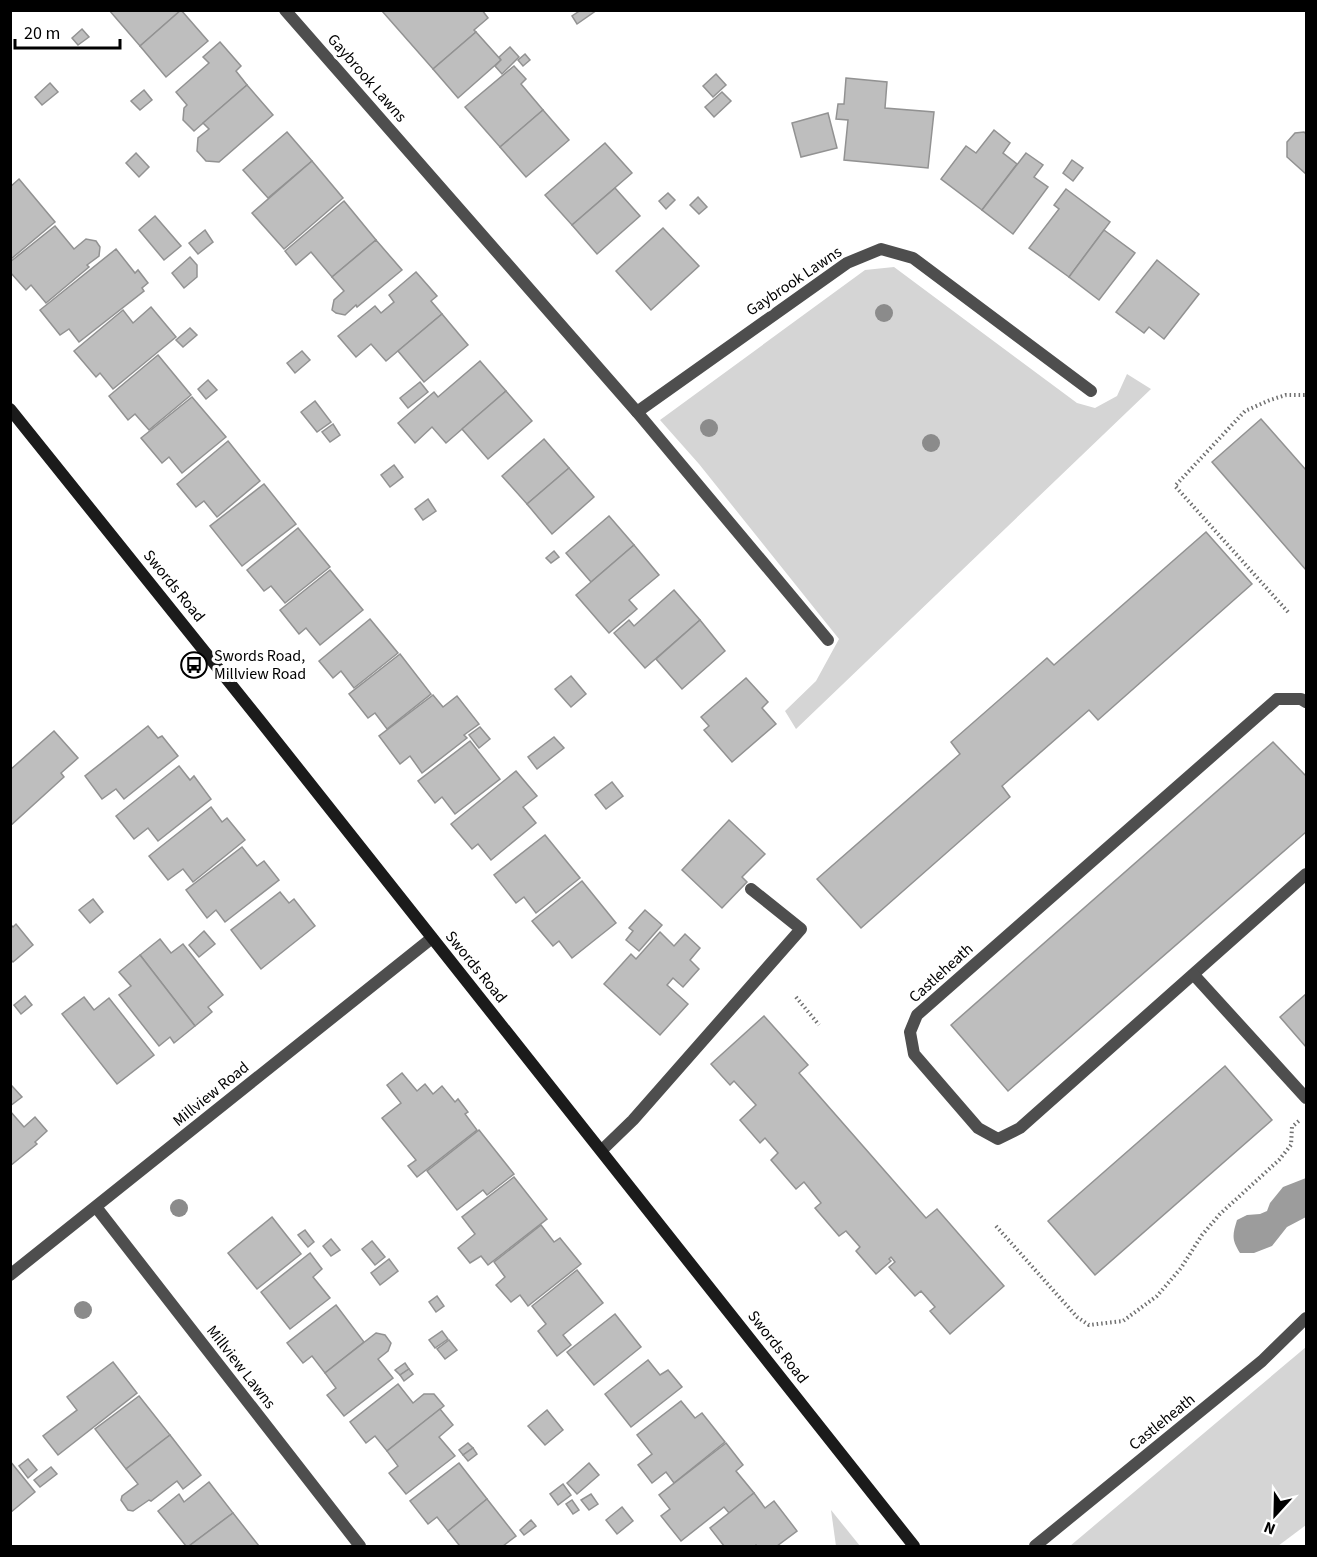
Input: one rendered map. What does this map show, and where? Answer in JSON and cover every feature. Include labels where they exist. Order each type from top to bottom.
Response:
[{"type":"main road","name":"Swords Road","points":[[10,409],[210,656],[914,1546]]},
{"type":"street","name":"Gaybrook Lawns","points":[[285,10],[637,412],[828,640]]},
{"type":"street","name":"Gaybrook Lawns","points":[[637,412],[847,263],[881,249],[913,258],[1091,391]]},
{"type":"street","name":"Castleheath","points":[[1306,702],[1301,699],[1277,699],[917,1015],[910,1032],[914,1054],[978,1128],[998,1139],[1020,1128],[1306,874]]},
{"type":"street","points":[[602,1150],[633,1120],[801,929],[751,889]]},
{"type":"street","name":"Millview Road","points":[[10,1275],[432,938]]},
{"type":"street","points":[[1194,975],[1306,1098]]},
{"type":"street","name":"Millview Lawns","points":[[96,1207],[360,1546]]},
{"type":"street","name":"Castleheath","points":[[1035,1546],[1262,1361],[1306,1318]]},
{"type":"path","points":[[1288,612],[1175,486],[1245,411],[1286,395],[1306,395]]},
{"type":"path","points":[[796,997],[819,1025]]},
{"type":"path","points":[[996,1226],[1077,1317],[1089,1325],[1123,1321],[1157,1296],[1181,1268],[1220,1214],[1278,1160],[1291,1145],[1292,1127],[1306,1115]]},
{"type":"shaded area","points":[[894,267],[1077,403],[1095,408],[1117,396],[1127,374],[1151,389],[796,729],[785,711],[816,681],[839,639],[699,464],[660,420],[865,270]]},
{"type":"shaded area","points":[[1306,1178],[1306,1217],[1287,1227],[1272,1246],[1254,1253],[1240,1253],[1234,1238],[1237,1220],[1247,1215],[1267,1211],[1270,1203],[1283,1187]]},
{"type":"shaded area","points":[[1306,1347],[1306,1525],[1278,1546],[1070,1546]]},
{"type":"shaded area","points":[[831,1510],[860,1546],[836,1546]]},
{"type":"building","points":[[109,10],[181,10],[140,46]]},
{"type":"building","points":[[181,10],[208,41],[166,77],[140,46]]},
{"type":"building","points":[[482,10],[488,18],[474,30],[476,32],[433,69],[382,11]]},
{"type":"building","points":[[581,10],[597,10],[577,24],[572,16]]},
{"type":"building","points":[[82,29],[89,37],[78,45],[72,38]]},
{"type":"building","points":[[476,32],[501,60],[458,98],[433,69]]},
{"type":"building","points":[[220,42],[241,66],[236,71],[247,85],[194,131],[183,120],[184,108],[187,105],[176,92],[209,63],[203,57]]},
{"type":"building","points":[[510,47],[519,57],[502,74],[495,66],[501,60],[499,57]]},
{"type":"building","points":[[525,54],[530,60],[523,66],[518,60]]},
{"type":"building","points":[[514,66],[526,79],[521,84],[543,110],[500,147],[465,107]]},
{"type":"building","points":[[716,74],[726,85],[713,97],[703,86]]},
{"type":"building","points":[[846,78],[887,82],[885,108],[934,112],[928,168],[844,160],[848,120],[836,119],[838,104],[844,104]]},
{"type":"building","points":[[50,83],[58,92],[42,105],[35,97]]},
{"type":"building","points":[[247,85],[273,115],[219,162],[206,161],[197,151],[198,138],[209,129],[203,123]]},
{"type":"building","points":[[144,90],[152,100],[140,110],[131,101]]},
{"type":"building","points":[[722,92],[731,101],[714,117],[705,107]]},
{"type":"building","points":[[543,110],[569,140],[526,177],[500,147]]},
{"type":"building","points":[[828,113],[837,148],[801,157],[792,123]]},
{"type":"building","points":[[994,130],[1010,143],[1003,153],[1017,164],[982,210],[941,179],[966,146],[976,153]]},
{"type":"building","points":[[287,132],[312,161],[268,198],[243,170]]},
{"type":"building","points":[[1304,132],[1306,134],[1306,174],[1287,157],[1287,142],[1295,133]]},
{"type":"building","points":[[605,143],[632,173],[572,225],[545,195]]},
{"type":"building","points":[[136,153],[149,167],[139,177],[126,163]]},
{"type":"building","points":[[1026,153],[1043,165],[1034,177],[1048,187],[1013,234],[982,210]]},
{"type":"building","points":[[1072,160],[1083,168],[1073,181],[1063,173]]},
{"type":"building","points":[[312,161],[343,198],[284,249],[252,213]]},
{"type":"building","points":[[19,179],[55,222],[11,259],[10,187]]},
{"type":"building","points":[[615,188],[640,216],[597,254],[572,225]]},
{"type":"building","points":[[1066,189],[1110,222],[1069,277],[1029,248],[1059,209],[1054,205]]},
{"type":"building","points":[[668,193],[675,200],[666,209],[659,201]]},
{"type":"building","points":[[698,197],[707,207],[699,214],[690,205]]},
{"type":"building","points":[[344,201],[376,240],[332,277],[311,252],[296,265],[285,251]]},
{"type":"building","points":[[155,216],[181,246],[164,260],[139,230]]},
{"type":"building","points":[[55,226],[74,249],[86,239],[96,241],[100,247],[99,256],[46,303],[31,285],[26,290],[10,272],[10,262]]},
{"type":"building","points":[[663,228],[699,266],[651,310],[616,271]]},
{"type":"building","points":[[205,230],[213,242],[198,254],[189,243]]},
{"type":"building","points":[[1104,230],[1135,253],[1099,300],[1069,277]]},
{"type":"building","points":[[376,240],[402,270],[345,315],[336,313],[332,310],[334,300],[344,291],[332,277]]},
{"type":"building","points":[[116,249],[135,273],[138,270],[148,283],[142,288],[144,291],[79,342],[69,329],[60,335],[40,310]]},
{"type":"building","points":[[190,257],[197,265],[197,277],[184,288],[172,273]]},
{"type":"building","points":[[1157,260],[1199,294],[1164,339],[1149,327],[1144,333],[1116,312]]},
{"type":"building","points":[[416,272],[437,296],[431,301],[442,314],[386,361],[371,344],[356,357],[338,336],[375,306],[381,313],[394,302],[389,295]]},
{"type":"building","points":[[151,307],[176,337],[113,389],[100,373],[96,377],[74,351],[123,310],[133,323]]},
{"type":"building","points":[[442,314],[468,345],[424,382],[398,351]]},
{"type":"building","points":[[190,328],[197,335],[183,347],[176,340]]},
{"type":"building","points":[[302,351],[310,360],[295,373],[287,363]]},
{"type":"building","points":[[158,355],[191,395],[149,430],[135,414],[128,420],[109,396]]},
{"type":"building","points":[[480,361],[506,391],[446,443],[432,427],[415,443],[398,423],[434,392],[438,397]]},
{"type":"building","points":[[208,380],[217,390],[206,399],[198,389]]},
{"type":"building","points":[[420,382],[428,392],[408,408],[400,398]]},
{"type":"building","points":[[506,391],[532,421],[488,459],[462,429]]},
{"type":"building","points":[[192,397],[226,437],[182,473],[169,457],[162,463],[141,438]]},
{"type":"building","points":[[315,401],[331,422],[317,432],[301,412]]},
{"type":"building","points":[[1261,419],[1306,470],[1306,570],[1212,462]]},
{"type":"building","points":[[333,424],[340,435],[330,442],[322,432]]},
{"type":"building","points":[[544,439],[569,468],[527,504],[502,476]]},
{"type":"building","points":[[228,441],[260,481],[217,517],[204,501],[196,507],[177,484]]},
{"type":"building","points":[[394,465],[403,477],[390,487],[381,475]]},
{"type":"building","points":[[569,468],[594,497],[552,534],[527,504]]},
{"type":"building","points":[[264,484],[296,524],[242,566],[210,526]]},
{"type":"building","points":[[428,499],[436,511],[423,520],[415,509]]},
{"type":"building","points":[[609,516],[634,545],[591,582],[566,553]]},
{"type":"building","points":[[298,528],[330,567],[285,603],[271,586],[264,591],[247,570]]},
{"type":"building","points":[[1206,532],[1252,584],[1098,720],[1089,710],[1002,786],[1010,797],[861,928],[817,879],[960,754],[951,742],[1047,658],[1054,665]]},
{"type":"building","points":[[634,545],[659,575],[629,600],[637,609],[609,633],[576,595]]},
{"type":"building","points":[[554,551],[559,557],[551,563],[546,558]]},
{"type":"building","points":[[330,570],[363,610],[320,645],[306,628],[299,634],[280,610]]},
{"type":"building","points":[[674,590],[700,620],[645,668],[614,633],[629,620],[634,626]]},
{"type":"building","points":[[370,619],[398,653],[354,688],[341,671],[333,678],[319,661]]},
{"type":"building","points":[[700,620],[725,651],[682,689],[656,659]]},
{"type":"building","points":[[400,654],[431,694],[387,729],[375,713],[368,718],[349,694]]},
{"type":"building","points":[[571,676],[586,694],[571,707],[555,689]]},
{"type":"building","points":[[746,678],[768,702],[762,708],[776,724],[732,762],[704,730],[709,726],[701,717]]},
{"type":"building","points":[[433,695],[443,707],[457,696],[479,724],[464,735],[467,738],[422,773],[410,756],[400,764],[379,736]]},
{"type":"building","points":[[148,726],[158,738],[162,736],[178,756],[124,799],[116,789],[102,799],[85,776]]},
{"type":"building","points":[[480,727],[490,739],[479,748],[469,735]]},
{"type":"building","points":[[54,731],[78,758],[61,773],[64,777],[10,826],[10,770]]},
{"type":"building","points":[[554,737],[564,748],[537,769],[528,757]]},
{"type":"building","points":[[470,741],[500,779],[455,814],[442,797],[435,803],[418,781]]},
{"type":"building","points":[[1273,742],[1306,776],[1306,832],[1008,1091],[951,1025]]},
{"type":"building","points":[[179,766],[190,780],[194,776],[211,799],[158,841],[148,828],[134,839],[116,816]]},
{"type":"building","points":[[516,771],[537,796],[523,807],[536,823],[491,860],[478,844],[472,849],[451,824]]},
{"type":"building","points":[[612,782],[623,796],[606,809],[595,795]]},
{"type":"building","points":[[211,807],[222,822],[227,818],[245,840],[193,882],[183,869],[168,880],[149,856]]},
{"type":"building","points":[[729,820],[765,854],[742,877],[747,882],[722,908],[682,870]]},
{"type":"building","points":[[545,835],[580,878],[536,913],[524,897],[516,903],[494,875]]},
{"type":"building","points":[[242,847],[257,866],[264,861],[279,880],[225,922],[216,910],[207,918],[186,890]]},
{"type":"building","points":[[582,881],[616,923],[572,958],[559,941],[553,946],[532,921]]},
{"type":"building","points":[[280,892],[289,903],[294,899],[315,926],[261,969],[231,930]]},
{"type":"building","points":[[93,899],[103,912],[90,923],[79,910]]},
{"type":"building","points":[[645,910],[662,925],[639,951],[626,940],[633,931],[629,928]]},
{"type":"building","points":[[10,924],[13,927],[16,924],[33,945],[13,962],[10,959]]},
{"type":"building","points":[[204,931],[215,944],[199,957],[189,945]]},
{"type":"building","points":[[660,932],[674,946],[685,934],[700,948],[690,960],[699,969],[683,987],[673,978],[667,985],[688,1004],[660,1035],[604,984],[631,954],[636,959]]},
{"type":"building","points":[[160,939],[171,953],[183,944],[223,995],[208,1007],[212,1012],[195,1026],[140,955]]},
{"type":"building","points":[[140,955],[195,1026],[174,1043],[170,1037],[159,1046],[119,995],[131,986],[119,972]]},
{"type":"building","points":[[1306,994],[1306,1047],[1280,1017]]},
{"type":"building","points":[[25,996],[32,1005],[21,1014],[14,1005]]},
{"type":"building","points":[[84,997],[94,1010],[109,998],[154,1055],[117,1084],[62,1014]]},
{"type":"building","points":[[764,1016],[808,1065],[799,1073],[926,1218],[937,1209],[1004,1286],[950,1334],[930,1311],[935,1307],[921,1291],[915,1296],[889,1267],[895,1262],[891,1257],[889,1259],[891,1261],[876,1274],[856,1251],[860,1247],[846,1231],[839,1236],[815,1208],[821,1203],[804,1182],[796,1189],[771,1160],[778,1153],[765,1138],[760,1143],[740,1120],[756,1105],[734,1081],[730,1085],[711,1064]]},
{"type":"building","points":[[1225,1066],[1272,1120],[1095,1275],[1048,1221]]},
{"type":"building","points":[[402,1073],[417,1091],[425,1084],[433,1094],[442,1086],[455,1102],[458,1099],[468,1112],[465,1114],[477,1130],[417,1177],[408,1166],[416,1160],[382,1118],[401,1103],[387,1085]]},
{"type":"building","points":[[12,1086],[22,1097],[10,1106],[10,1088]]},
{"type":"building","points":[[10,1111],[24,1127],[35,1117],[47,1131],[35,1142],[37,1144],[10,1166]]},
{"type":"building","points":[[479,1130],[514,1174],[487,1195],[483,1190],[457,1210],[427,1171]]},
{"type":"building","points":[[514,1177],[547,1219],[488,1265],[481,1256],[470,1263],[458,1248],[475,1234],[462,1217]]},
{"type":"building","points":[[272,1217],[301,1254],[257,1289],[228,1253]]},
{"type":"building","points":[[541,1225],[554,1242],[560,1238],[581,1264],[528,1306],[520,1295],[511,1302],[496,1285],[505,1277],[494,1262]]},
{"type":"building","points":[[305,1230],[314,1242],[308,1247],[298,1235]]},
{"type":"building","points":[[331,1239],[340,1250],[331,1256],[323,1246]]},
{"type":"building","points":[[372,1241],[385,1257],[375,1265],[362,1249]]},
{"type":"building","points":[[310,1253],[322,1269],[313,1277],[330,1298],[290,1329],[261,1292]]},
{"type":"building","points":[[389,1259],[398,1271],[380,1285],[371,1273]]},
{"type":"building","points":[[577,1270],[603,1303],[563,1335],[571,1345],[557,1356],[538,1331],[546,1324],[532,1306]]},
{"type":"building","points":[[437,1296],[444,1306],[436,1312],[429,1302]]},
{"type":"building","points":[[336,1305],[364,1342],[325,1373],[312,1356],[303,1363],[287,1343]]},
{"type":"building","points":[[615,1314],[641,1347],[594,1385],[567,1352]]},
{"type":"building","points":[[442,1331],[448,1339],[435,1348],[429,1340]]},
{"type":"building","points":[[376,1333],[385,1335],[391,1343],[388,1351],[378,1359],[393,1378],[344,1416],[327,1395],[336,1388],[325,1373]]},
{"type":"building","points":[[449,1340],[457,1350],[445,1359],[437,1349]]},
{"type":"building","points":[[648,1360],[660,1375],[668,1370],[682,1387],[631,1427],[605,1394]]},
{"type":"building","points":[[113,1362],[137,1393],[58,1455],[43,1436],[77,1410],[67,1397]]},
{"type":"building","points":[[405,1363],[409,1369],[400,1375],[395,1370]]},
{"type":"building","points":[[409,1369],[413,1374],[404,1381],[400,1375]]},
{"type":"building","points":[[398,1384],[413,1403],[424,1394],[434,1394],[444,1406],[387,1451],[375,1436],[366,1443],[350,1422]]},
{"type":"building","points":[[139,1396],[170,1435],[126,1469],[95,1429]]},
{"type":"building","points":[[681,1401],[695,1418],[702,1413],[725,1442],[674,1483],[666,1472],[652,1483],[638,1465],[652,1454],[637,1435]]},
{"type":"building","points":[[440,1409],[453,1425],[439,1437],[455,1456],[406,1494],[389,1473],[398,1466],[387,1451]]},
{"type":"building","points":[[547,1410],[563,1430],[545,1445],[528,1426]]},
{"type":"building","points":[[170,1435],[201,1475],[183,1489],[177,1481],[151,1501],[149,1500],[133,1511],[128,1510],[121,1500],[122,1496],[138,1484],[126,1469]]},
{"type":"building","points":[[468,1443],[473,1448],[463,1455],[459,1450]]},
{"type":"building","points":[[726,1443],[743,1465],[736,1471],[754,1493],[729,1513],[724,1507],[681,1541],[661,1516],[670,1509],[659,1495]]},
{"type":"building","points":[[473,1448],[477,1454],[468,1461],[463,1455]]},
{"type":"building","points":[[28,1459],[37,1470],[28,1478],[19,1466]]},
{"type":"building","points":[[10,1461],[35,1492],[10,1513]]},
{"type":"building","points":[[459,1463],[487,1499],[448,1531],[437,1517],[428,1524],[410,1501]]},
{"type":"building","points":[[589,1463],[599,1475],[577,1494],[567,1483]]},
{"type":"building","points":[[51,1467],[57,1474],[40,1487],[34,1480]]},
{"type":"building","points":[[209,1482],[233,1513],[186,1546],[158,1511],[179,1494],[184,1502]]},
{"type":"building","points":[[563,1484],[571,1495],[558,1505],[550,1494]]},
{"type":"building","points":[[754,1493],[765,1508],[774,1501],[797,1531],[777,1546],[724,1546],[710,1528]]},
{"type":"building","points":[[591,1494],[598,1504],[589,1510],[581,1500]]},
{"type":"building","points":[[487,1499],[516,1536],[503,1546],[458,1546],[448,1531]]},
{"type":"building","points":[[572,1500],[579,1510],[573,1514],[566,1504]]},
{"type":"building","points":[[622,1507],[633,1521],[617,1534],[606,1520]]},
{"type":"building","points":[[233,1513],[259,1546],[189,1546]]},
{"type":"building","points":[[531,1520],[536,1526],[524,1535],[520,1530]]},
{"type":"place","name":"Swords Road, Millview Road","points":[[194,665]]}]
